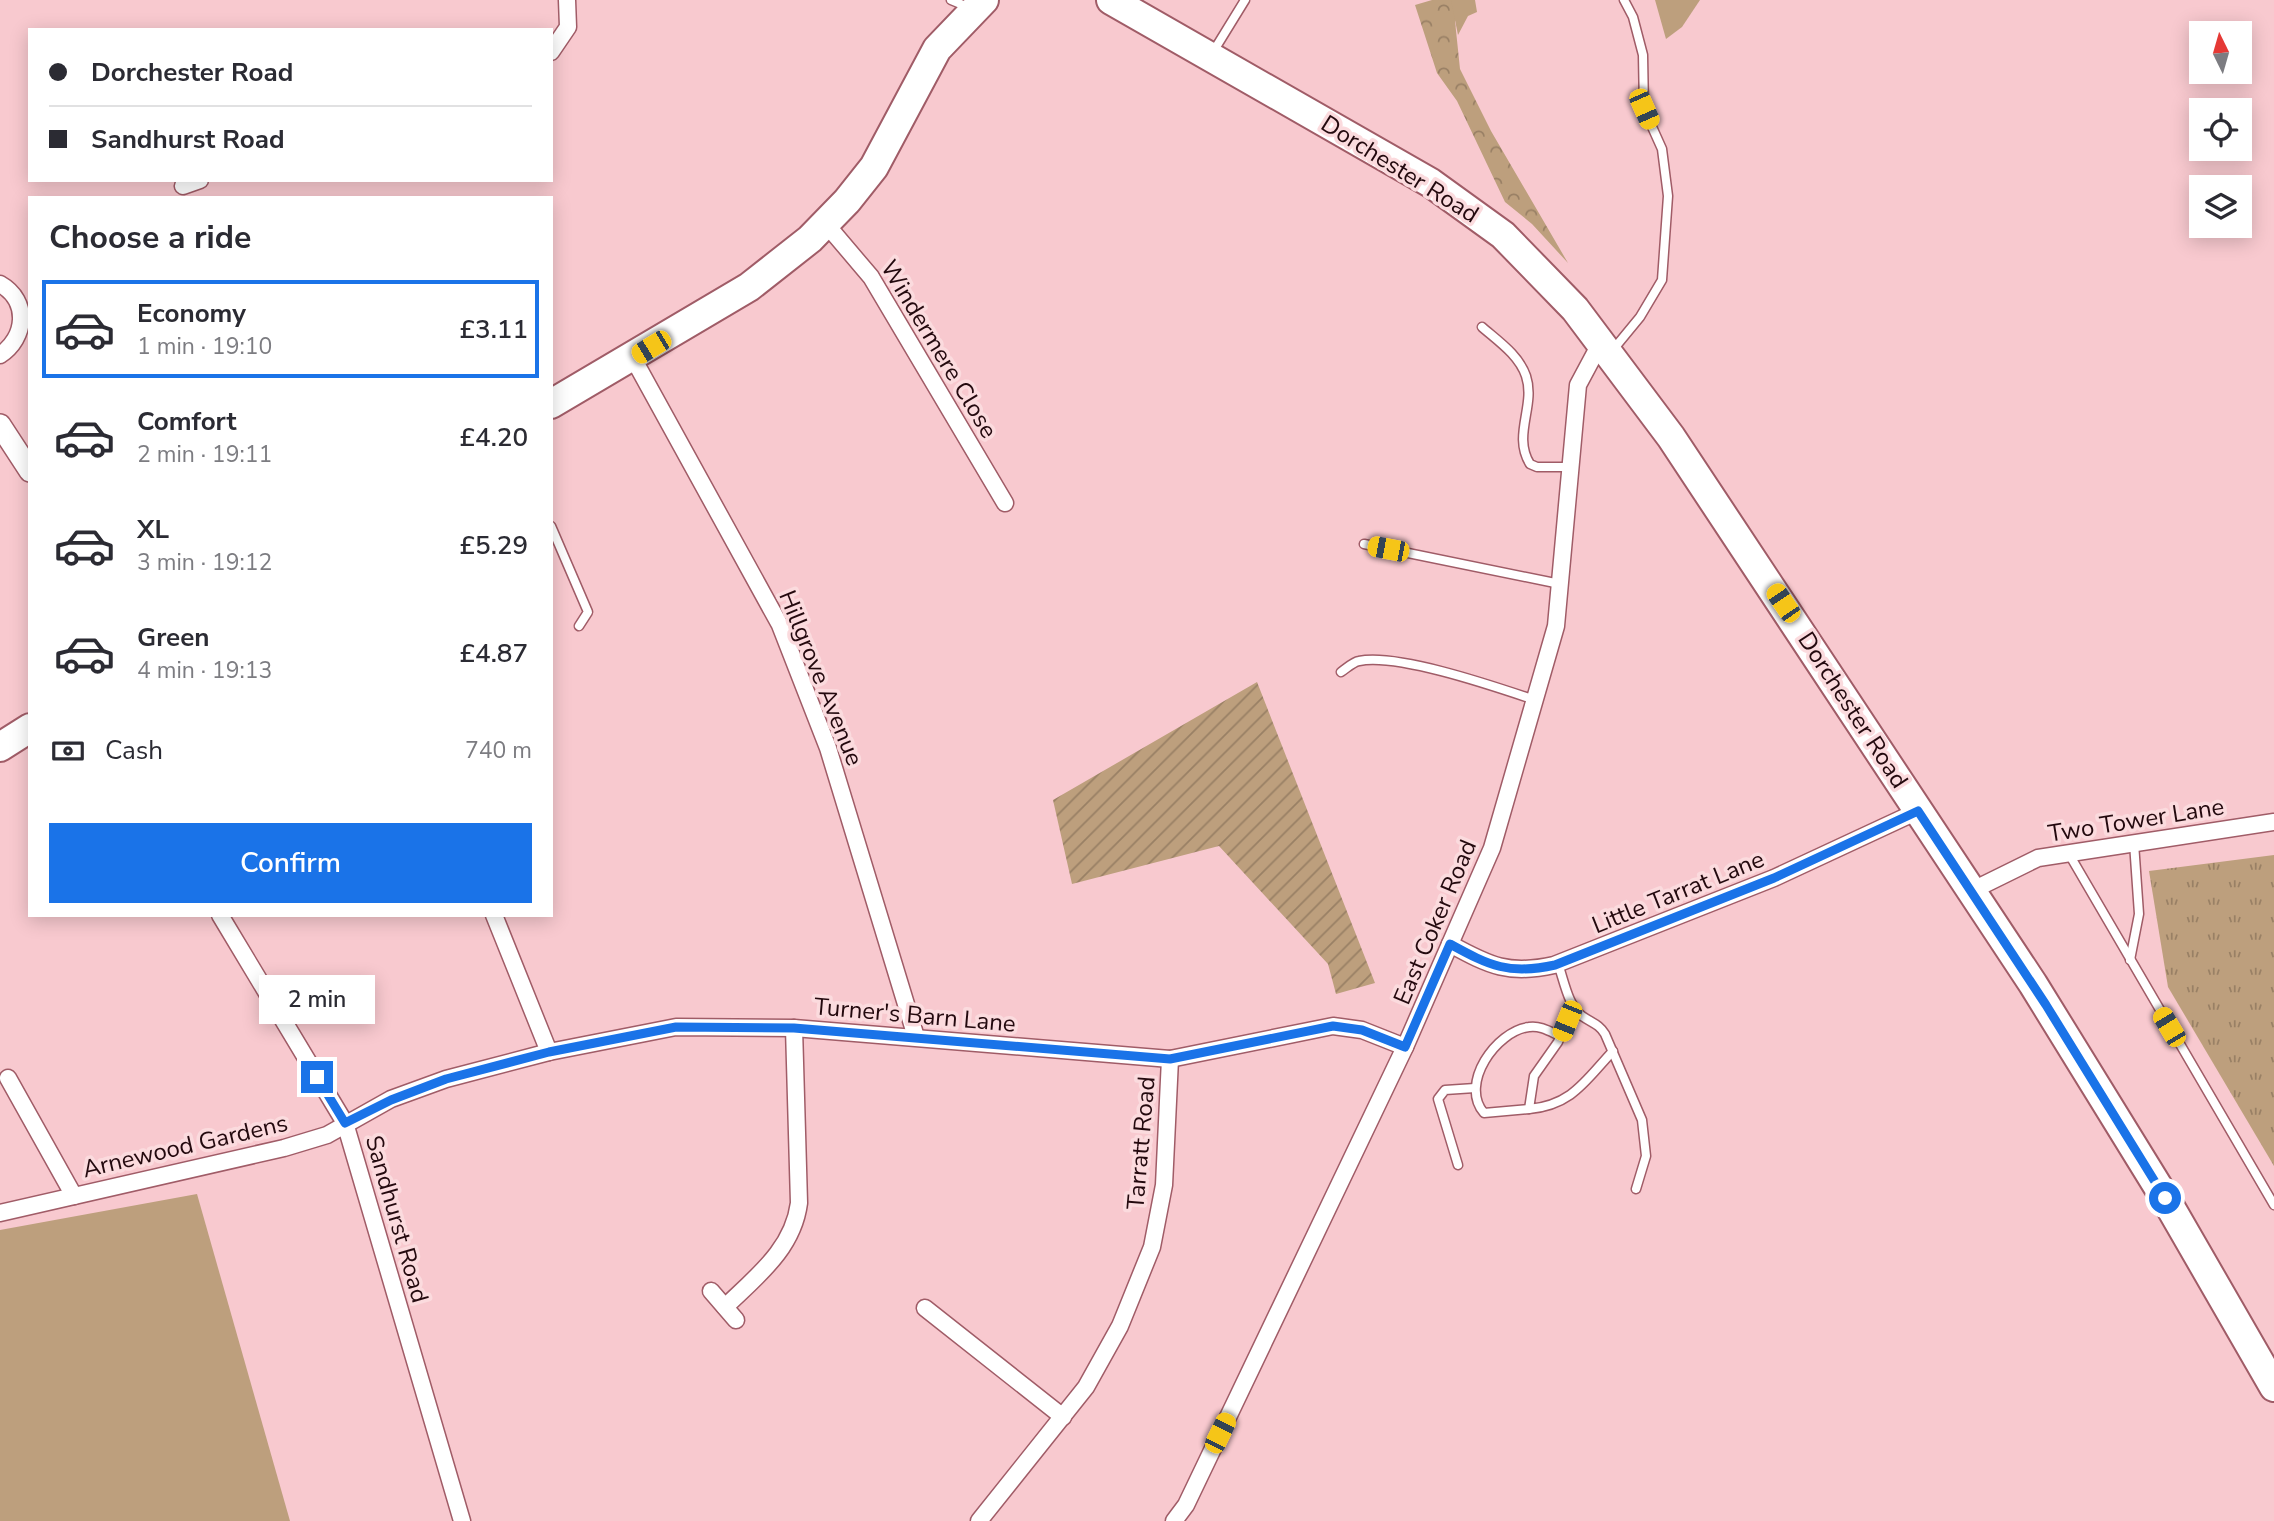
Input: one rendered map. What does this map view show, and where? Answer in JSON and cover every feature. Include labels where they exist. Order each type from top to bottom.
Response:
[{"type":"highway","name":"Dorchester Road","points":[[1111,0],[1431,183],[1466,207],[1503,235],[1541,273],[1606,348],[1671,437],[1839,686],[2098,1087],[2274,1387]]},
{"type":"highway","points":[[553,403],[750,287],[826,224],[873,167],[937,49],[970,3]]},
{"type":"highway","points":[[0,747],[28,729]]},
{"type":"street","points":[[553,49],[568,27],[567,0]]},
{"type":"street","points":[[183,186],[194,182]]},
{"type":"street","name":"Windermere Close","points":[[826,224],[866,270],[1005,503]]},
{"type":"street","points":[[0,284],[16,298],[22,325],[17,338],[0,355]]},
{"type":"street","name":"East Coker Road","points":[[1174,1521],[1186,1505],[1405,1047],[1492,848],[1556,626],[1578,385],[1606,348]]},
{"type":"street","name":"Hillgrove Avenue","points":[[633,358],[780,625],[828,748],[916,1037]]},
{"type":"street","points":[[0,425],[28,468]]},
{"type":"street","name":"Little Tarrat Lane","points":[[1450,944],[1494,966],[1517,971],[1558,964],[1774,878],[1918,811]]},
{"type":"street","name":"Two Tower Lane","points":[[1971,891],[2038,858],[2068,851],[2274,821]]},
{"type":"street","name":"Sandhurst Road","points":[[221,917],[345,1123],[462,1521]]},
{"type":"street","points":[[495,917],[549,1052]]},
{"type":"street","name":"Turner's Barn Lane","points":[[345,1123],[391,1100],[446,1079],[549,1052],[676,1027],[794,1028],[1170,1059],[1333,1026],[1362,1030],[1405,1047]]},
{"type":"street","points":[[725,1307],[774,1261],[796,1222],[799,1203],[794,1028]]},
{"type":"street","name":"Tarratt Road","points":[[979,1521],[1086,1387],[1120,1326],[1152,1247],[1164,1185],[1170,1059]]},
{"type":"street","name":"Arnewood Gardens","points":[[8,1078],[74,1196]]},
{"type":"street","name":"Arnewood Gardens","points":[[0,1213],[284,1148],[327,1135],[345,1123]]},
{"type":"street","points":[[711,1292],[736,1320]]},
{"type":"street","points":[[925,1308],[1063,1417]]},
{"type":"lane","points":[[1210,57],[1245,0]]},
{"type":"lane","points":[[1606,348],[1640,317],[1662,280],[1668,196],[1662,149],[1644,109],[1643,55],[1633,17],[1624,0]]},
{"type":"lane","points":[[1482,327],[1511,352],[1527,377],[1522,445],[1530,464],[1546,468],[1571,467]]},
{"type":"lane","points":[[553,531],[588,612],[579,626]]},
{"type":"lane","points":[[1364,544],[1560,584]]},
{"type":"lane","points":[[1341,672],[1357,661],[1375,660],[1470,679],[1535,700]]},
{"type":"lane","points":[[2130,960],[2139,914],[2134,843]]},
{"type":"lane","points":[[2068,851],[2274,1205]]},
{"type":"lane","points":[[1558,964],[1573,1005],[1581,1016],[1600,1025],[1642,1120],[1646,1156],[1636,1189]]},
{"type":"lane","points":[[1529,1109],[1534,1076],[1560,1036],[1573,1005]]},
{"type":"lane","points":[[1560,1036],[1533,1026],[1510,1034],[1482,1063],[1475,1088],[1478,1106],[1484,1113],[1552,1107],[1579,1088],[1613,1051]]},
{"type":"lane","points":[[1458,1165],[1438,1099],[1445,1090],[1475,1088]]},
{"type":"green space","points":[[1432,0],[1457,0],[1459,17],[1455,21],[1460,69],[1491,131],[1568,263],[1532,224],[1505,202],[1457,101],[1437,73],[1415,5]]},
{"type":"green space","points":[[1451,0],[1475,0],[1477,12],[1468,16],[1458,35]]},
{"type":"green space","points":[[1655,0],[1700,0],[1682,27],[1666,39]]},
{"type":"green space","points":[[1257,682],[1375,983],[1336,994],[1328,964],[1219,846],[1072,884],[1053,800]]},
{"type":"green space","points":[[2274,855],[2274,1166],[2168,987],[2149,871]]},
{"type":"green space","points":[[197,1194],[290,1521],[0,1521],[0,1230]]},
{"type":"route","points":[[317,1077],[345,1123],[391,1100],[446,1079],[549,1052],[676,1027],[794,1028],[1170,1059],[1333,1026],[1362,1030],[1405,1047],[1450,944],[1494,966],[1517,971],[1555,965],[1774,878],[1918,811],[2046,1005],[2165,1198]]}]
